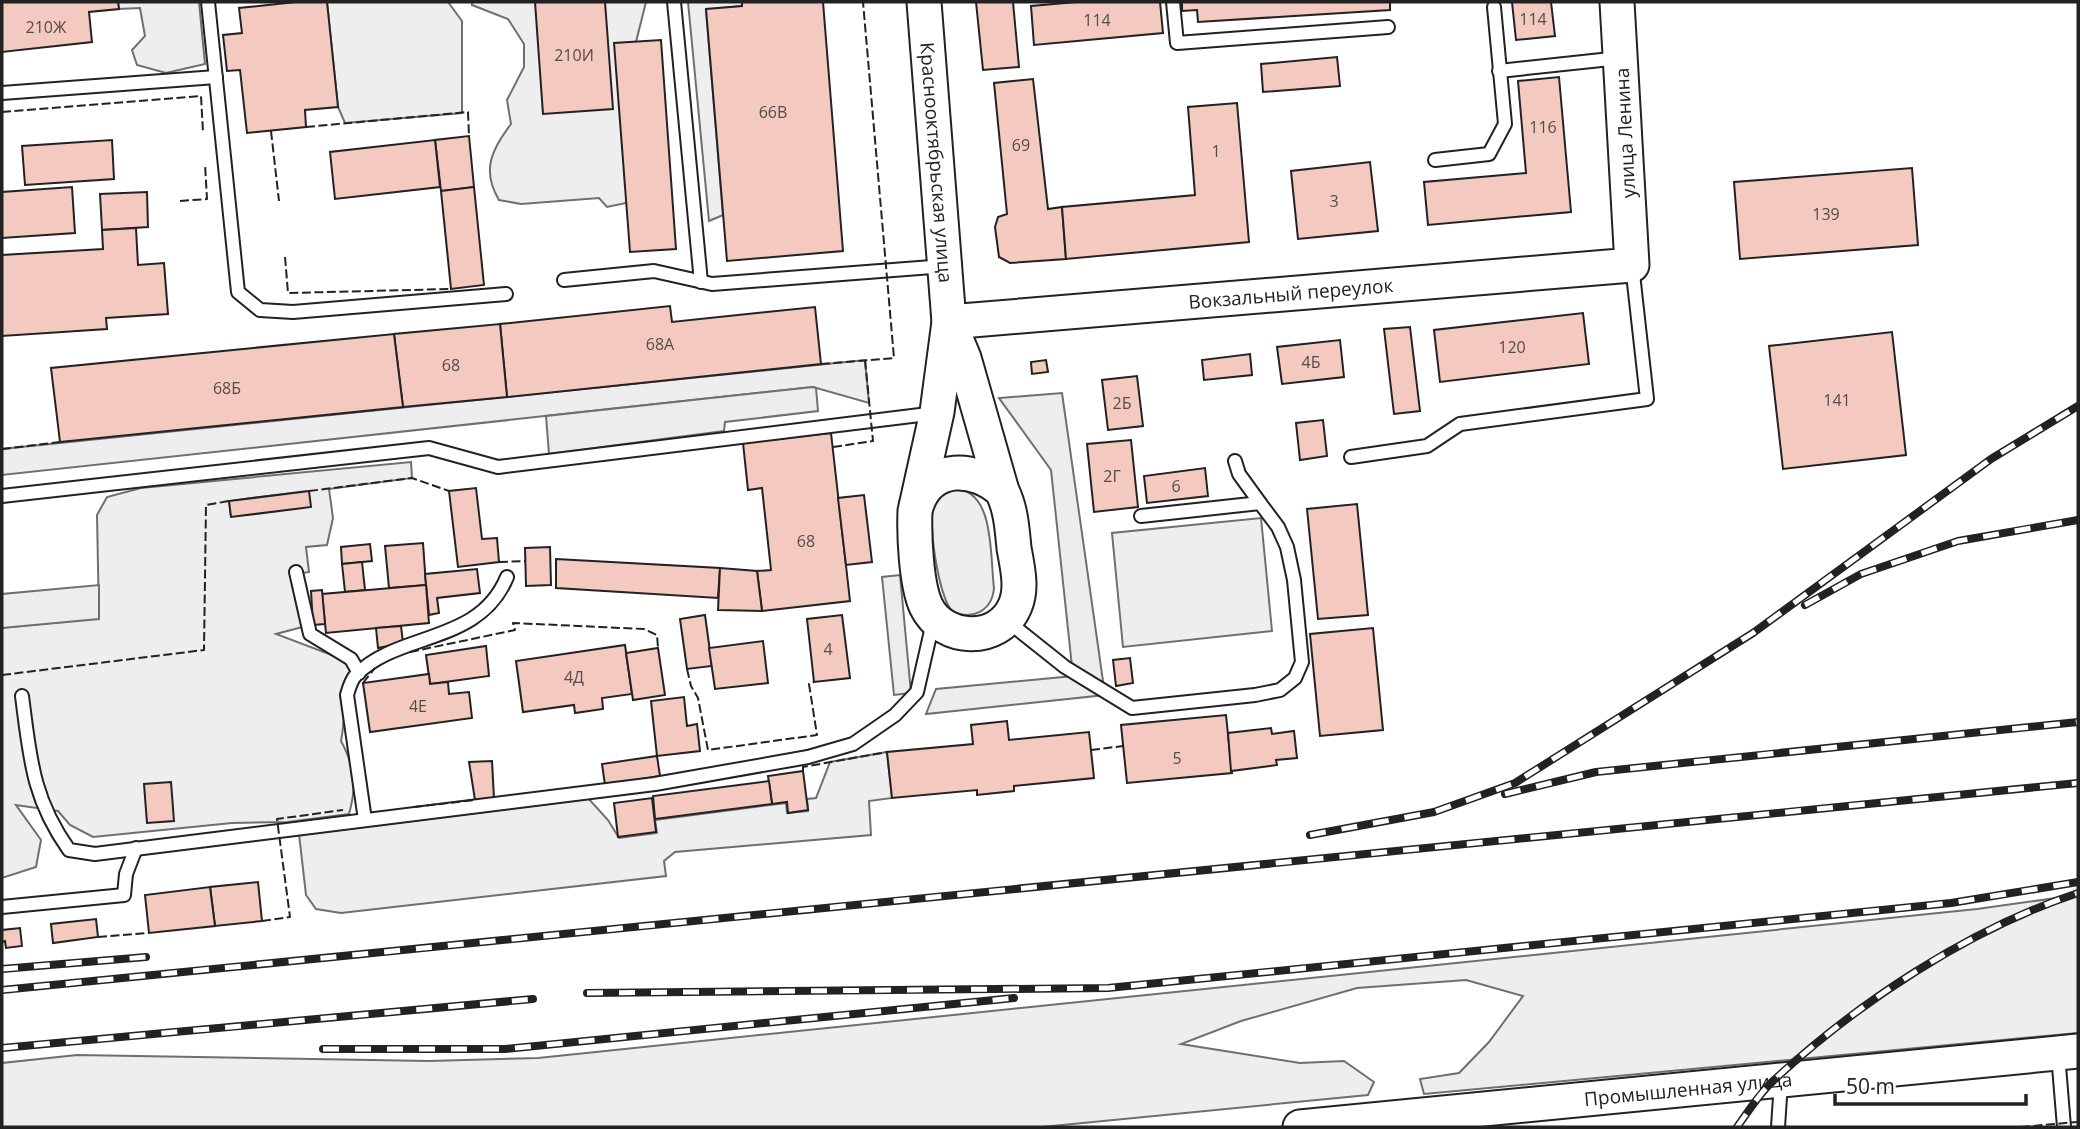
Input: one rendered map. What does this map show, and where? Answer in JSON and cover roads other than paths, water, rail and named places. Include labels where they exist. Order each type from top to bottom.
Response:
[{"type":"street","name":"Краснооктябрьская улица","points":[[924,2],[949,322]]},
{"type":"street","name":"улица Ленина","points":[[1617,2],[1632,265]]},
{"type":"street","name":"Вокзальный переулок","points":[[949,322],[1632,265]]},
{"type":"street","points":[[949,322],[964,358],[1002,491],[1009,505],[1019,592],[1015,607],[993,630],[962,634],[946,629],[933,619],[925,604],[914,527],[937,412],[949,322]]},
{"type":"street","points":[[917,504],[930,484],[943,475],[958,471],[982,477],[1002,491]]},
{"type":"street","name":"Промышленная улица","points":[[1300,1127],[1353,1125],[2068,1052]]},
{"type":"lane","points":[[208,2],[238,292],[260,310],[293,312],[506,294]]},
{"type":"lane","points":[[674,2],[701,282]]},
{"type":"lane","points":[[1174,2],[1178,43],[1388,27]]},
{"type":"lane","points":[[1435,160],[1489,154],[1505,124],[1494,7]]},
{"type":"lane","points":[[1499,71],[1620,58]]},
{"type":"lane","points":[[2,93],[216,77]]},
{"type":"lane","points":[[1351,457],[1427,446],[1460,424],[1647,398],[1632,265]]},
{"type":"lane","points":[[564,280],[654,271],[712,284],[945,266]]},
{"type":"lane","points":[[2,496],[429,448],[498,467],[937,412]]},
{"type":"lane","points":[[1005,620],[1065,667],[1132,708],[1280,690],[1295,678],[1302,662],[1294,580],[1278,527],[1239,474],[1235,461]]},
{"type":"lane","points":[[1141,516],[1260,503]]},
{"type":"lane","points":[[296,572],[310,634],[351,659],[359,673]]},
{"type":"lane","points":[[365,820],[347,695],[354,676],[395,652],[437,637],[476,617],[500,594],[507,577]]},
{"type":"lane","points":[[22,696],[33,777],[49,822],[69,850],[95,854],[656,784],[808,757],[853,744],[895,715],[917,692],[933,619]]},
{"type":"lane","points":[[2,907],[124,895],[126,874],[136,848]]},
{"type":"lane","points":[[2064,1127],[2068,1052]]},
{"type":"lane","points":[[1778,1127],[1781,1081]]},
{"type":"railway","points":[[1310,835],[1434,812],[1515,783],[1753,633],[1991,459],[2078,406]]},
{"type":"railway","points":[[1805,605],[1861,574],[1958,541],[2078,520]]},
{"type":"railway","points":[[1505,794],[1596,772],[2078,722]]},
{"type":"railway","points":[[2,990],[2078,783]]},
{"type":"railway","points":[[587,993],[1108,988],[1951,903],[2078,882]]},
{"type":"railway","points":[[1737,1127],[1773,1081],[1878,997],[1916,971],[1996,927],[2078,893]]},
{"type":"railway","points":[[2,969],[146,957]]},
{"type":"railway","points":[[323,1049],[505,1049],[1014,998]]},
{"type":"railway","points":[[2,1048],[533,999]]}]
